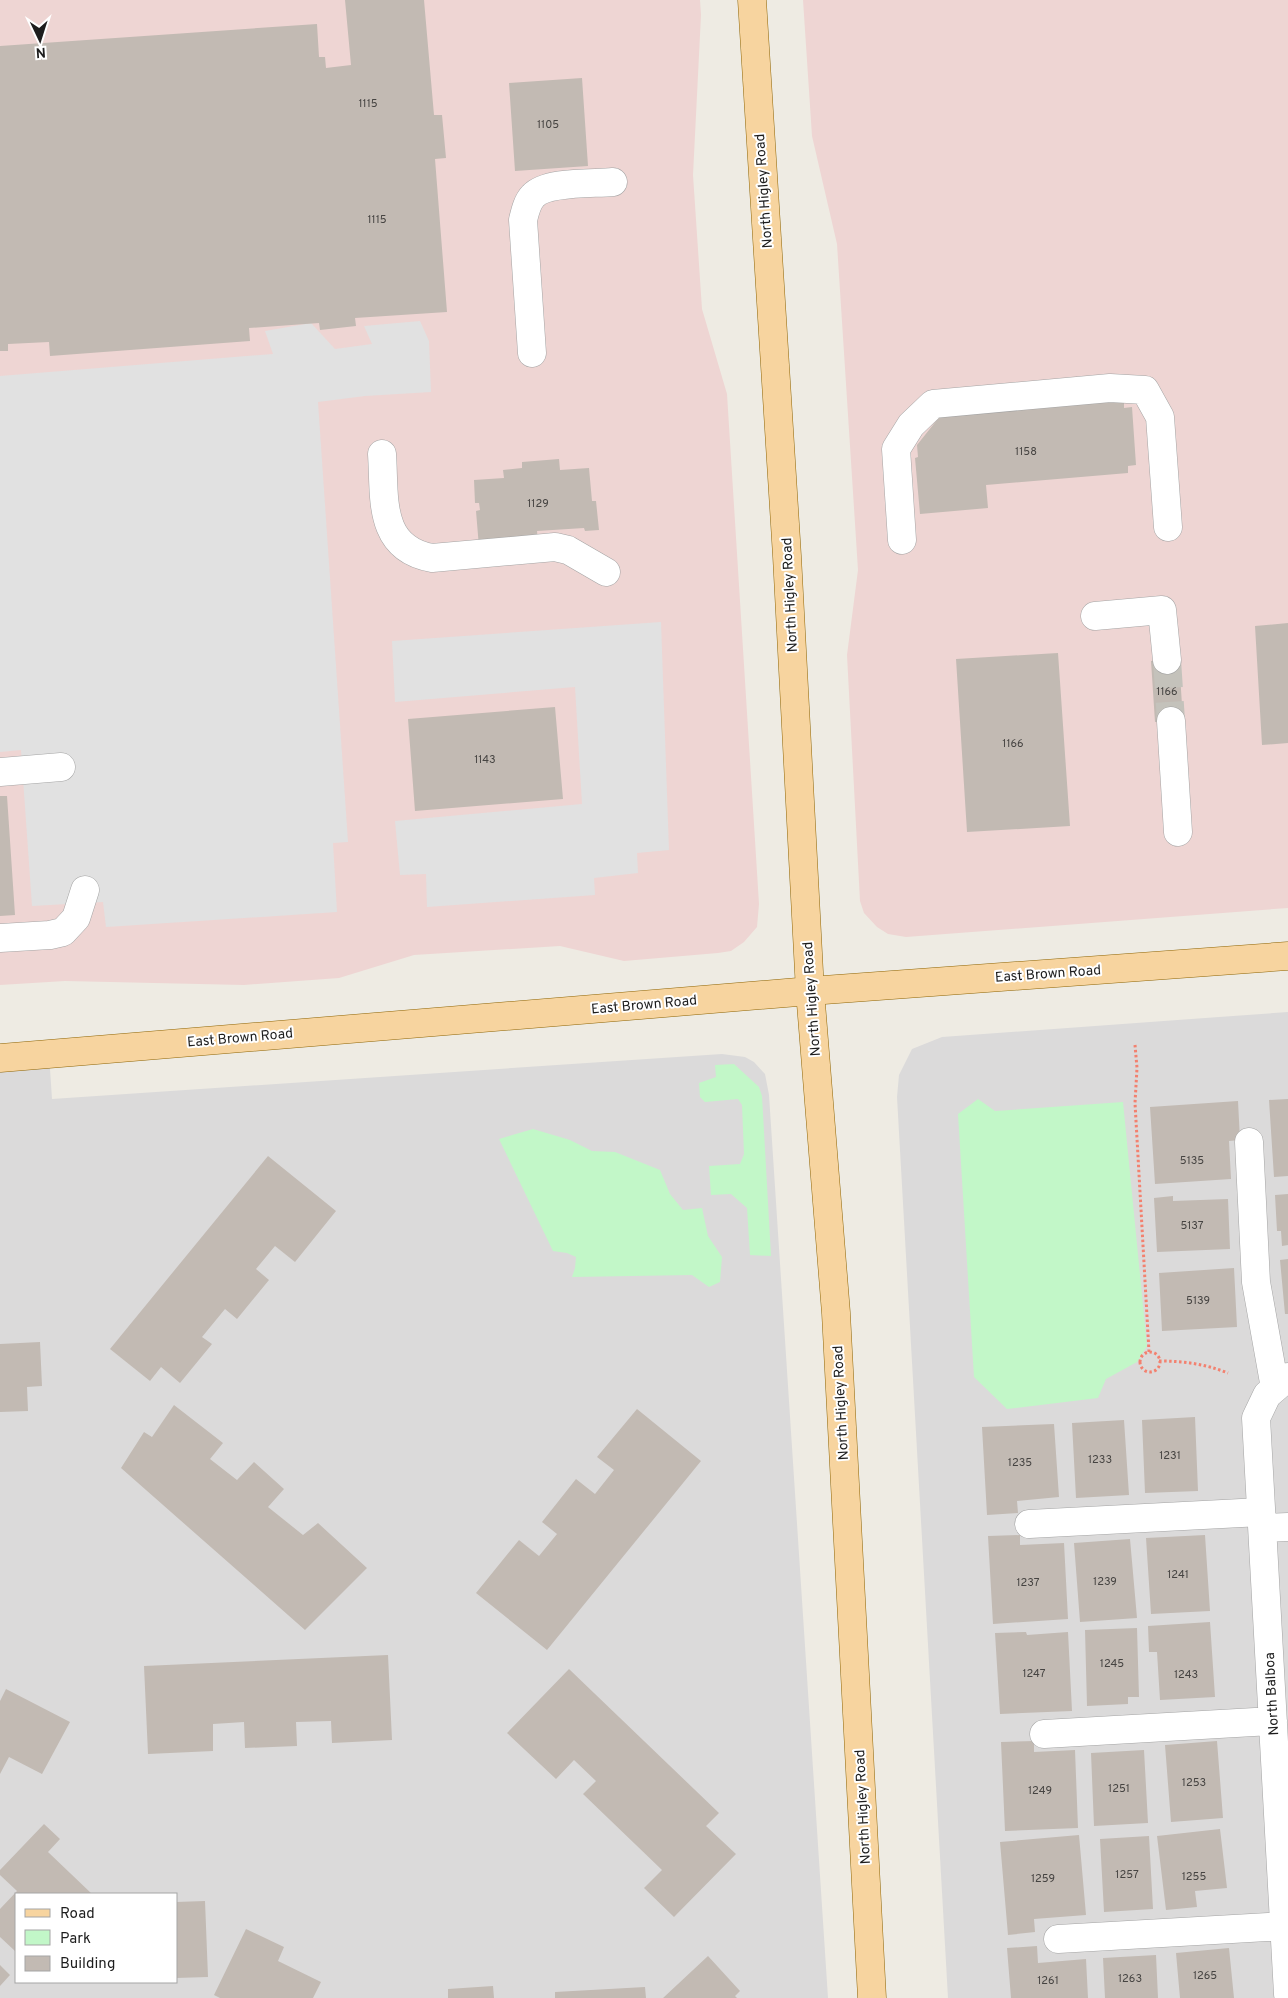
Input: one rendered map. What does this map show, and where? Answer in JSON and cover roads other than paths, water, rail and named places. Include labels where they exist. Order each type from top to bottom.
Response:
[{"type":"main road","name":"North Higley Road","points":[[752,0],[787,556],[810,991],[836,1313],[872,1998]]},
{"type":"main road","name":"East Brown Road","points":[[0,1058],[810,991],[1288,956]]},
{"type":"street","points":[[532,354],[523,220],[526,207],[532,196],[549,187],[612,182]]},
{"type":"street","points":[[902,540],[896,449],[911,424],[933,404],[1110,388],[1145,390],[1160,416],[1168,528]]},
{"type":"street","points":[[382,454],[387,518],[392,534],[404,548],[419,555],[432,558],[555,547],[568,550],[606,572]]},
{"type":"street","points":[[1095,616],[1162,610],[1167,660]]},
{"type":"street","points":[[1171,721],[1178,832]]},
{"type":"street","points":[[0,772],[61,767]]},
{"type":"street","points":[[0,938],[50,935],[63,932],[76,918],[85,890]]},
{"type":"street","points":[[1249,1142],[1256,1282],[1277,1387]]},
{"type":"street","name":"North Balboa","points":[[1277,1387],[1256,1418],[1271,1522],[1288,1994]]},
{"type":"street","points":[[1029,1524],[1271,1522]]},
{"type":"street","points":[[1044,1734],[1278,1735]]},
{"type":"street","points":[[1058,1939],[1286,1940]]},
{"type":"tunnel","points":[[1167,660],[1171,721]]}]
